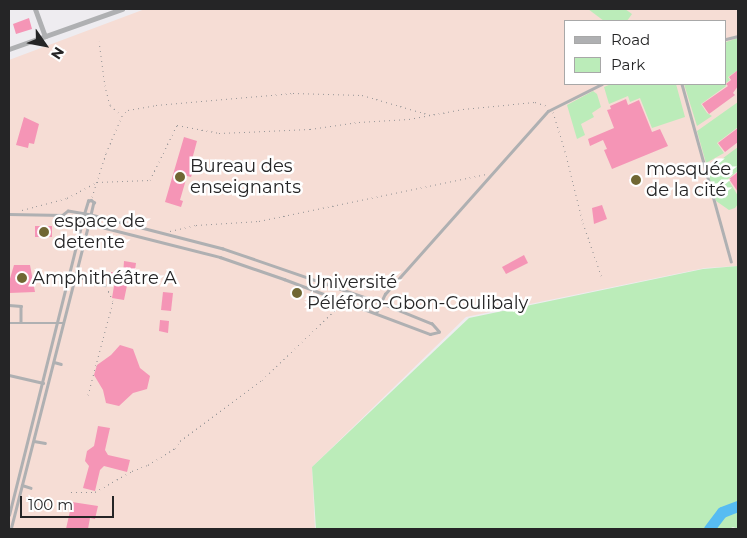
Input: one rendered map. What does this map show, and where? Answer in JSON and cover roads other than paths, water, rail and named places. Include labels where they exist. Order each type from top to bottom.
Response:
[{"type":"street","points":[[35,9],[45,36]]},
{"type":"street","points":[[9,49],[111,11],[122,9]]},
{"type":"lane","points":[[376,313],[385,294],[551,109],[600,85]]},
{"type":"lane","points":[[682,85],[731,261]]},
{"type":"lane","points":[[9,514],[84,214],[88,201],[91,200],[94,202],[90,224],[10,529]]},
{"type":"lane","points":[[9,214],[63,215],[66,218],[220,257],[354,304],[430,334],[439,332],[432,324],[380,303],[223,249],[162,235],[91,215],[68,211],[63,215]]},
{"type":"lane","points":[[220,257],[223,249]]},
{"type":"lane","points":[[76,276],[105,284]]},
{"type":"lane","points":[[9,305],[21,306],[21,322]]},
{"type":"lane","points":[[9,323],[64,323]]},
{"type":"lane","points":[[54,362],[61,364]]},
{"type":"lane","points":[[9,375],[43,383]]},
{"type":"lane","points":[[38,401],[44,402]]},
{"type":"lane","points":[[34,441],[45,443]]},
{"type":"lane","points":[[22,485],[31,488]]},
{"type":"lane","points":[[16,490],[21,492]]},
{"type":"waterway","points":[[709,529],[722,512],[738,506]]},
{"type":"place","name":"Bureau des enseignants","points":[[180,177]]},
{"type":"place","name":"mosquée de la cité","points":[[636,180]]},
{"type":"place","name":"espace de detente","points":[[44,232]]},
{"type":"place","name":"Amphithéâtre A","points":[[22,278]]},
{"type":"place","name":"Université Péléforo-Gbon-Coulibaly","points":[[297,293]]}]
